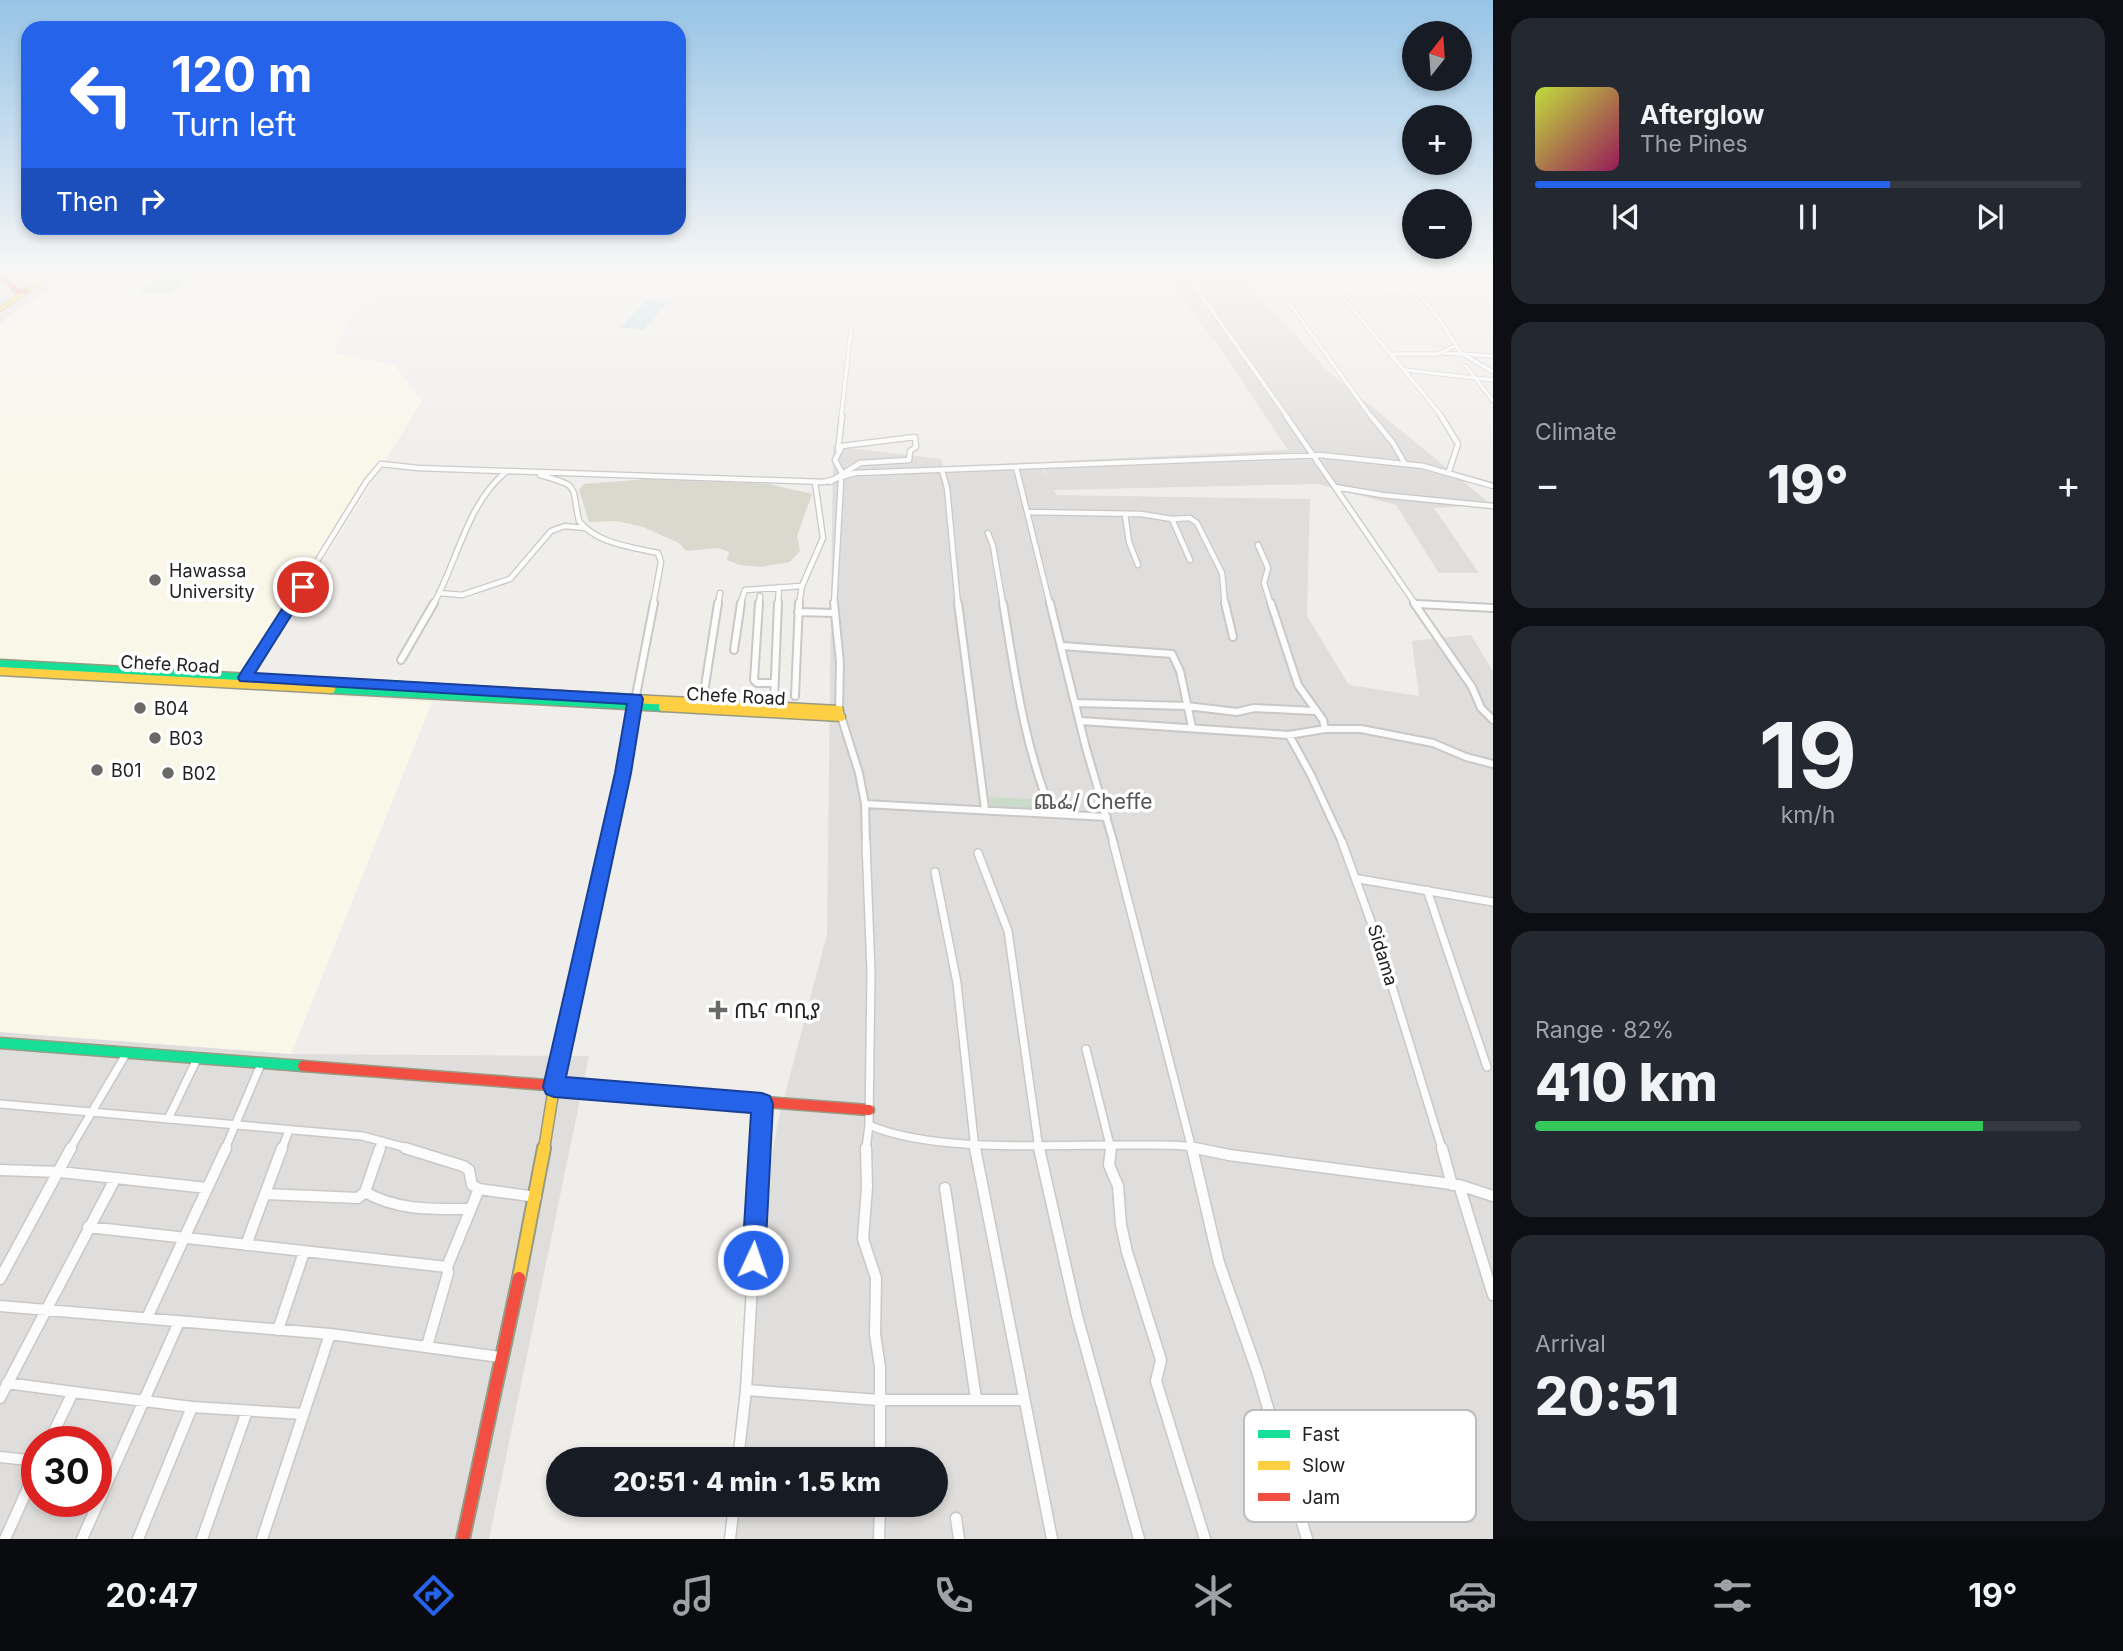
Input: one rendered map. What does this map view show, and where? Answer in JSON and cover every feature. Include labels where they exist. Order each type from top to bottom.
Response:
[{"type":"main road","name":"Chefe Road","points":[[0,664],[635,703]]},
{"type":"main road","name":"Chefe Road","points":[[0,671],[840,714]]},
{"type":"main road","points":[[0,1043],[762,1104],[869,1110]]},
{"type":"main road","points":[[463,1539],[536,1197],[554,1087]]},
{"type":"street","points":[[842,473],[836,469],[834,461],[838,450],[849,343]]},
{"type":"street","points":[[1234,343],[1335,487],[1343,503],[1359,520],[1393,574],[1417,604],[1421,615],[1472,687],[1480,708],[1493,720]]},
{"type":"street","points":[[1317,343],[1359,406],[1397,447],[1405,464]]},
{"type":"street","points":[[1383,343],[1456,439],[1457,452],[1448,471]]},
{"type":"street","points":[[1453,343],[1461,353],[1493,372]]},
{"type":"street","points":[[1441,353],[1455,346]]},
{"type":"street","points":[[1393,354],[1461,353],[1493,356]]},
{"type":"street","points":[[1466,366],[1493,401]]},
{"type":"street","points":[[1405,370],[1493,380]]},
{"type":"street","points":[[830,482],[860,463],[909,460],[910,451],[916,447],[917,442],[915,437],[900,441],[847,444],[838,450]]},
{"type":"street","points":[[245,678],[366,482],[381,464],[521,472],[830,482],[841,481],[850,473],[1345,456],[1448,471],[1493,486]]},
{"type":"street","points":[[1016,467],[1077,703],[1086,748],[1107,817],[1192,1147],[1219,1263],[1269,1410]]},
{"type":"street","points":[[942,470],[947,488],[954,581],[985,809]]},
{"type":"street","points":[[401,660],[439,593],[462,541],[495,480],[508,471]]},
{"type":"street","points":[[521,472],[558,480],[575,490],[579,498],[578,517],[585,528]]},
{"type":"street","points":[[841,481],[835,554],[834,613],[840,663],[840,714],[859,773],[865,804],[871,972],[869,1125],[865,1153],[867,1186],[863,1239],[876,1278],[875,1334],[880,1367],[880,1447]]},
{"type":"street","points":[[795,696],[802,586],[823,538],[815,482]]},
{"type":"street","points":[[1335,487],[1382,495],[1493,506]]},
{"type":"street","points":[[1028,512],[1190,518],[1197,523],[1222,573],[1224,600],[1233,637]]},
{"type":"street","points":[[1125,514],[1129,542],[1138,565]]},
{"type":"street","points":[[1172,519],[1190,560]]},
{"type":"street","points":[[439,593],[462,596],[510,579],[551,531],[565,526],[585,528],[628,546],[659,553],[660,576],[623,773],[554,1087]]},
{"type":"street","points":[[988,533],[993,546],[1011,670],[1026,736],[1052,813]]},
{"type":"street","points":[[1258,545],[1268,568],[1264,583],[1281,627],[1298,685],[1323,720],[1325,729]]},
{"type":"street","points":[[734,650],[742,593],[745,590],[802,586]]},
{"type":"street","points":[[774,700],[779,587]]},
{"type":"street","points":[[702,706],[720,593]]},
{"type":"street","points":[[760,596],[754,680],[757,683],[774,684]]},
{"type":"street","points":[[1417,604],[1493,608]]},
{"type":"street","points":[[799,612],[834,613]]},
{"type":"street","points":[[1062,646],[1172,654],[1192,727]]},
{"type":"street","points":[[1077,703],[1187,706],[1237,712],[1254,708],[1315,711]]},
{"type":"street","points":[[1081,721],[1289,735],[1325,729],[1361,729],[1414,738],[1493,764]]},
{"type":"street","name":"Sidama","points":[[1289,735],[1308,765],[1359,879],[1416,1071],[1424,1084],[1493,1295]]},
{"type":"street","points":[[865,804],[1107,817]]},
{"type":"street","points":[[978,853],[1008,931],[1038,1143],[1077,1315],[1139,1539]]},
{"type":"street","points":[[934,872],[957,983],[974,1143],[1052,1539]]},
{"type":"street","points":[[1359,879],[1493,902]]},
{"type":"street","points":[[1427,890],[1487,1068]]},
{"type":"street","points":[[1086,1049],[1111,1145],[1109,1165],[1118,1186],[1123,1234],[1161,1360],[1156,1381],[1205,1539]]},
{"type":"street","points":[[0,1279],[90,1113],[126,1054]]},
{"type":"street","points":[[168,1119],[197,1059]]},
{"type":"street","points":[[147,1318],[261,1064]]},
{"type":"street","points":[[0,1104],[362,1136],[460,1163],[468,1169],[472,1185],[479,1189],[536,1197]]},
{"type":"street","points":[[740,1447],[746,1391],[762,1104]]},
{"type":"street","points":[[869,1125],[875,1130],[905,1137],[974,1143],[1192,1147],[1228,1155],[1455,1185],[1493,1196]]},
{"type":"street","points":[[246,1245],[289,1130]]},
{"type":"street","points":[[265,1194],[350,1199],[365,1192],[382,1142]]},
{"type":"street","points":[[0,1170],[60,1172],[207,1188]]},
{"type":"street","points":[[0,1398],[114,1179]]},
{"type":"street","points":[[945,1188],[976,1399]]},
{"type":"street","points":[[427,1346],[449,1273],[447,1267],[457,1249],[479,1189]]},
{"type":"street","points":[[365,1192],[380,1202],[393,1206],[470,1209]]},
{"type":"street","points":[[88,1227],[447,1267]]},
{"type":"street","points":[[278,1330],[304,1252]]},
{"type":"street","points":[[0,1306],[330,1334],[500,1357]]},
{"type":"street","points":[[82,1539],[179,1322]]},
{"type":"street","points":[[262,1539],[330,1334]]},
{"type":"street","points":[[7,1383],[143,1402],[303,1414]]},
{"type":"street","points":[[746,1391],[880,1400],[1023,1400]]},
{"type":"street","points":[[57,1426],[73,1392]]},
{"type":"street","points":[[138,1539],[192,1407]]},
{"type":"street","points":[[202,1539],[247,1411]]},
{"type":"street","points":[[0,1457],[21,1459]]},
{"type":"street","points":[[5,1539],[21,1504]]},
{"type":"street","points":[[730,1539],[733,1517]]},
{"type":"street","points":[[879,1539],[880,1517]]},
{"type":"street","points":[[956,1518],[959,1539]]},
{"type":"street","points":[[1302,1522],[1307,1539]]},
{"type":"shaded area","name":"Hawassa University","points":[[0,343],[339,343],[334,353],[394,365],[422,401],[243,690],[432,702],[291,1054],[0,1032]]},
{"type":"shaded area","points":[[1216,343],[1302,343],[1327,370],[1492,505],[1434,508],[1479,573],[1439,573],[1396,505],[1318,484],[1054,490],[1057,495],[1310,499],[1307,616],[1349,685],[1419,696],[1412,641],[1471,635],[1493,671],[1493,1539],[735,1539],[736,1517],[948,1517],[948,1447],[740,1447],[747,1302],[778,1121],[827,934],[833,446],[941,459],[943,466],[1039,462],[1048,479],[1041,462],[1288,450]]},
{"type":"shaded area","points":[[646,479],[768,484],[812,494],[797,536],[800,551],[790,562],[761,567],[740,565],[727,560],[729,552],[718,548],[686,551],[679,543],[643,527],[617,521],[589,522],[579,490],[584,484]]},
{"type":"shaded area","points":[[0,1032],[291,1054],[589,1056],[489,1539],[0,1539]]},
{"type":"green space","points":[[989,797],[1068,801],[1070,812],[991,807]]},
{"type":"traffic: fast","points":[[0,664],[560,695]]},
{"type":"traffic: fast","points":[[331,689],[663,707]]},
{"type":"traffic: fast","points":[[0,1043],[303,1066]]},
{"type":"traffic: slow","points":[[0,671],[331,689]]},
{"type":"traffic: slow","points":[[560,695],[839,710]]},
{"type":"traffic: slow","points":[[663,707],[841,717]]},
{"type":"traffic: slow","points":[[519,1278],[536,1197],[554,1087]]},
{"type":"traffic: jam","points":[[303,1066],[869,1110]]},
{"type":"traffic: jam","points":[[463,1539],[519,1278]]},
{"type":"place","name":"Hawassa University","points":[[155,580]]},
{"type":"place","name":"B04","points":[[140,708]]},
{"type":"place","name":"B03","points":[[155,738]]},
{"type":"place","name":"B01","points":[[97,770]]},
{"type":"place","name":"B02","points":[[168,773]]},
{"type":"place","name":"ጤና ጣቢያ","points":[[718,1010]]},
{"type":"district","name":"ጨፌ/ Cheffe","points":[[1093,801]]},
{"type":"route","points":[[303,587],[245,678],[636,699],[623,773],[554,1087],[762,1104],[753,1260]]}]
